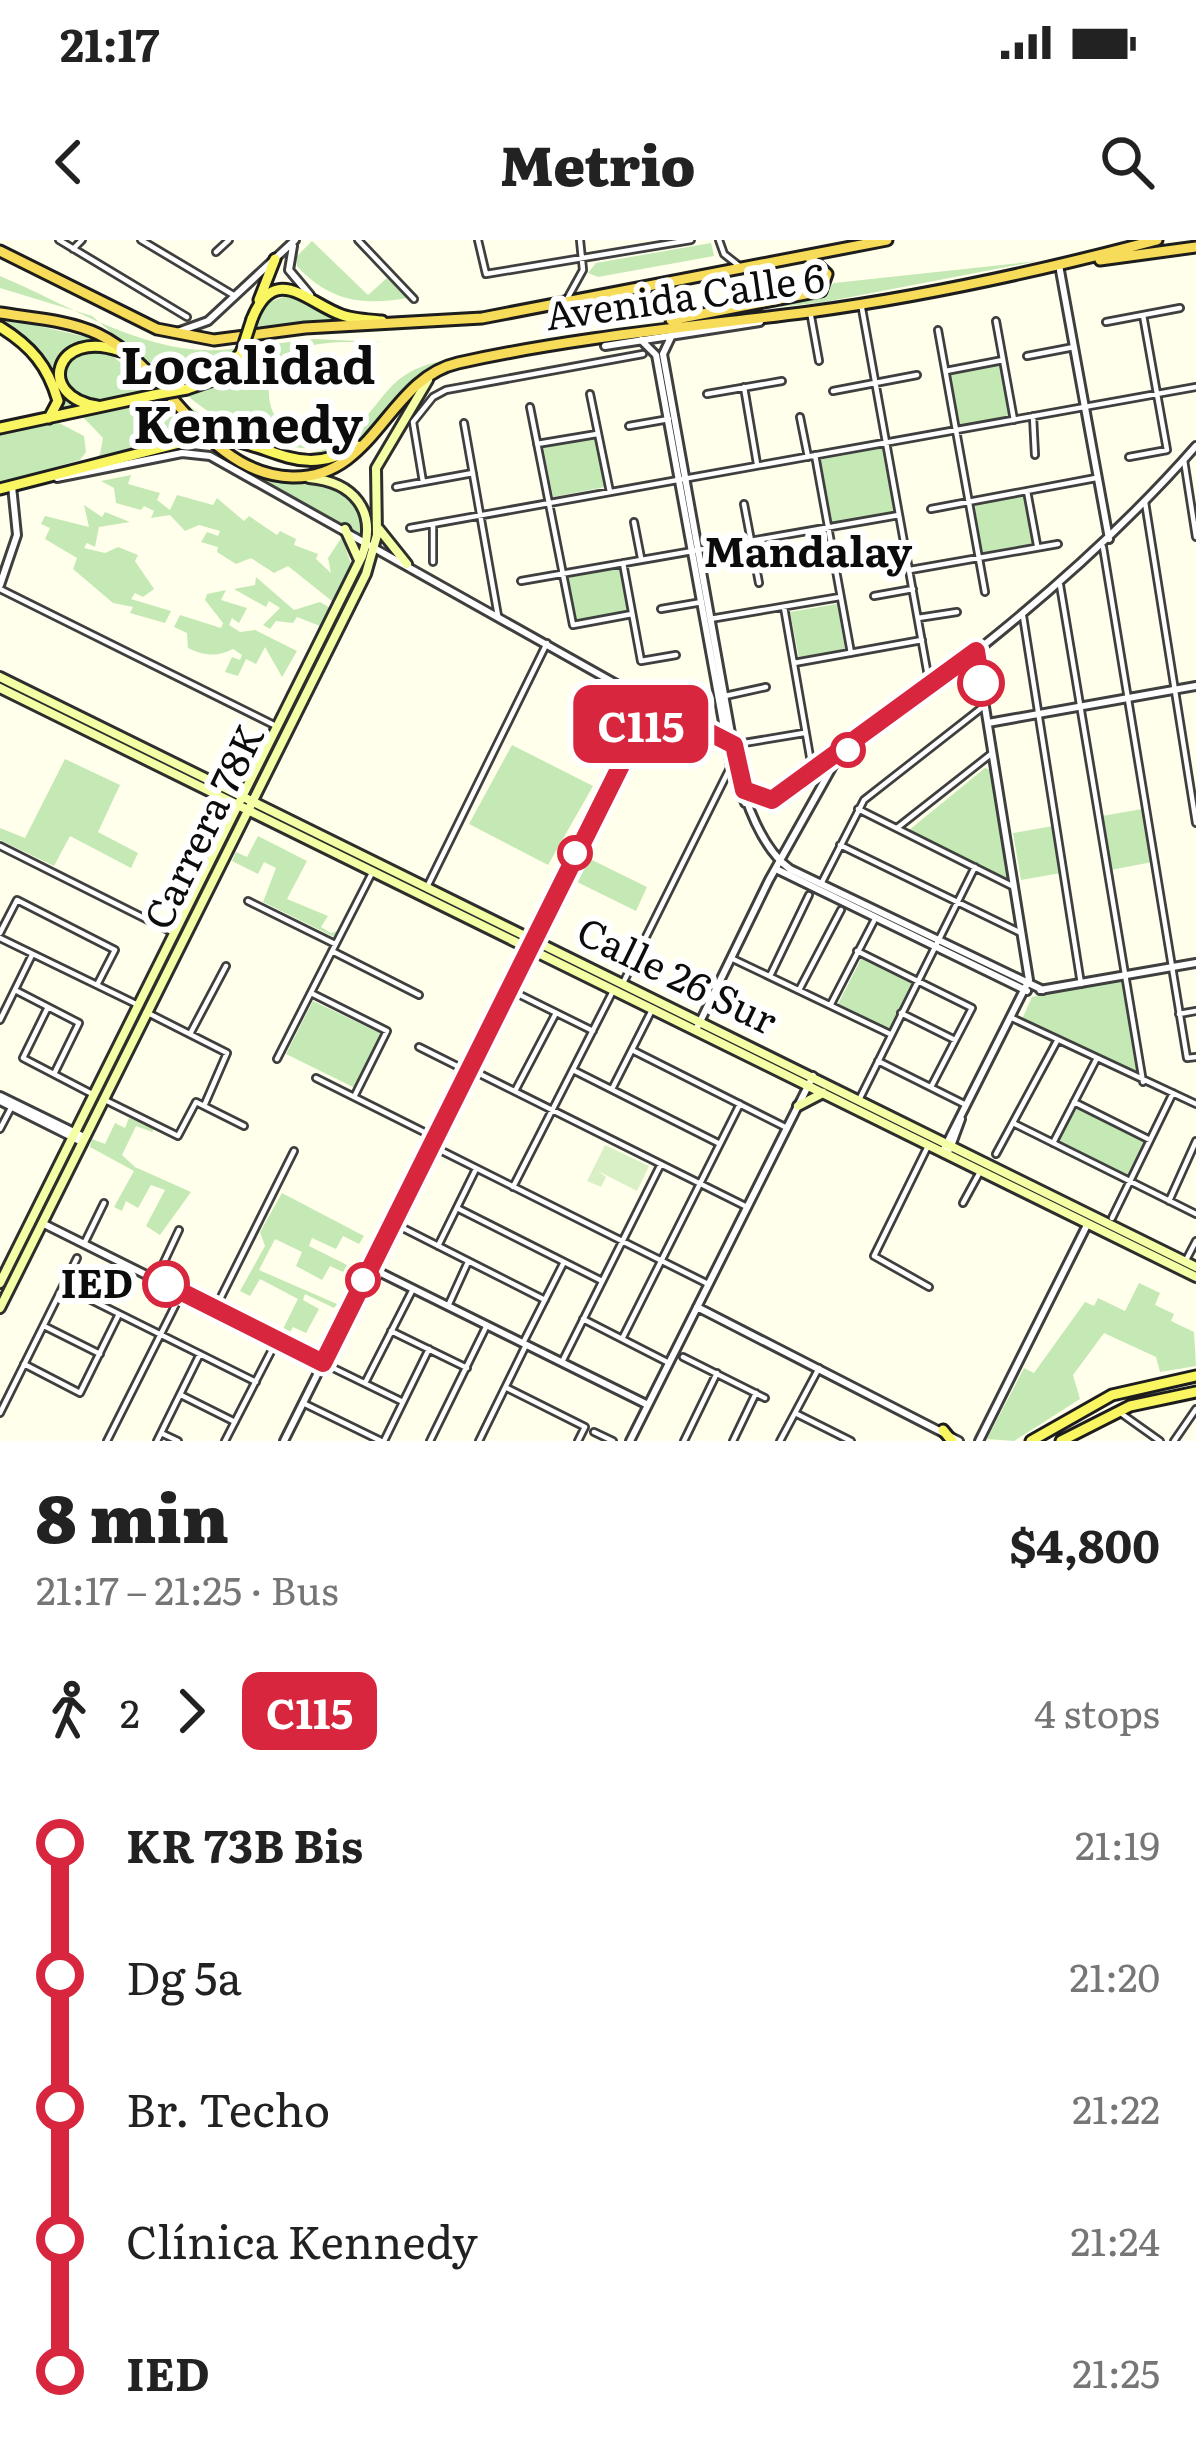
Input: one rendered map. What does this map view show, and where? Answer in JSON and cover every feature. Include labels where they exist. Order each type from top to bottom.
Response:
[{"type":"highway","name":"Avenida Calle 6","points":[[0,251],[165,332],[214,340],[305,328],[404,325],[563,303],[886,240]]},
{"type":"highway","name":"Avenida Calle 6","points":[[437,370],[625,331],[861,302],[1059,265],[1157,240]]},
{"type":"highway","points":[[1059,265],[1196,247]]},
{"type":"highway","points":[[625,331],[821,292],[828,280],[824,266],[805,256]]},
{"type":"highway","points":[[0,313],[87,329],[122,352],[221,449],[246,465],[290,477],[339,466],[364,448],[437,370]]},
{"type":"main road","points":[[0,428],[188,389],[219,378],[241,353],[275,259]]},
{"type":"main road","points":[[254,315],[280,291],[313,297],[340,314],[404,325]]},
{"type":"main road","points":[[0,327],[29,347],[46,368],[58,404],[49,418]]},
{"type":"main road","points":[[102,406],[68,394],[60,381],[61,364],[81,345],[122,352]]},
{"type":"main road","name":"Carrera 78K","points":[[0,1308],[98,1097],[371,544],[377,524],[374,486],[382,454],[437,370]]},
{"type":"main road","points":[[6,487],[200,438],[226,439],[286,460],[320,460],[354,448],[384,423]]},
{"type":"main road","points":[[290,477],[334,482],[350,490],[366,514],[371,544]]},
{"type":"main road","points":[[377,524],[389,547],[407,565]]},
{"type":"main road","points":[[345,529],[359,563]]},
{"type":"main road","name":"Carrera 78K","points":[[142,1009],[174,933],[246,801],[276,726],[371,544]]},
{"type":"main road","name":"Calle 26 Sur","points":[[0,677],[374,869],[810,1081],[859,1100],[982,1170],[1196,1268]]},
{"type":"main road","name":"Calle 26 Sur","points":[[0,688],[428,885],[531,942]]},
{"type":"main road","name":"Calle 26 Sur","points":[[619,986],[653,1009],[698,1026]]},
{"type":"main road","name":"Calle 26 Sur","points":[[810,1081],[823,1093],[947,1149],[1196,1277]]},
{"type":"main road","points":[[798,1106],[823,1093]]},
{"type":"main road","name":"Carrera 78K","points":[[0,1283],[79,1137]]},
{"type":"main road","points":[[28,1226],[42,1223]]},
{"type":"main road","points":[[1031,1441],[1112,1396],[1196,1376]]},
{"type":"main road","points":[[1061,1441],[1117,1411],[1196,1393]]},
{"type":"main road","points":[[943,1430],[956,1441]]},
{"type":"street","points":[[59,240],[187,316]]},
{"type":"street","points":[[73,249],[82,240]]},
{"type":"street","points":[[141,240],[235,296]]},
{"type":"street","points":[[217,252],[229,240]]},
{"type":"street","points":[[165,332],[202,325],[296,240]]},
{"type":"street","points":[[296,240],[288,266],[313,297]]},
{"type":"street","points":[[358,240],[414,299]]},
{"type":"street","points":[[478,240],[485,274],[691,240]]},
{"type":"street","points":[[563,303],[579,283],[584,259],[580,240]]},
{"type":"street","points":[[718,240],[724,254],[744,268]]},
{"type":"street","points":[[1059,265],[1098,478],[1179,1014],[1187,1058],[1196,1057]]},
{"type":"street","points":[[861,302],[930,687]]},
{"type":"street","points":[[1106,322],[1180,308]]},
{"type":"street","points":[[608,361],[605,346],[810,311],[819,361]]},
{"type":"street","points":[[1129,457],[1166,450],[1144,315]]},
{"type":"street","points":[[996,321],[1014,419]]},
{"type":"street","points":[[938,330],[985,592]]},
{"type":"street","points":[[672,335],[663,350],[671,419],[724,696],[731,766],[778,865],[1026,988],[1043,990],[1196,963]]},
{"type":"street","points":[[641,340],[656,355],[671,419]]},
{"type":"street","points":[[1027,356],[1074,347]]},
{"type":"street","points":[[374,486],[384,457],[418,409],[436,394],[643,354]]},
{"type":"street","points":[[946,371],[1003,360]]},
{"type":"street","points":[[833,391],[917,375]]},
{"type":"street","points":[[707,394],[782,381]]},
{"type":"street","points":[[743,387],[758,466]]},
{"type":"street","points":[[410,528],[1196,387]]},
{"type":"street","points":[[590,394],[610,492]]},
{"type":"street","points":[[530,407],[573,625],[632,614]]},
{"type":"street","points":[[418,409],[413,422],[423,482]]},
{"type":"street","points":[[1034,416],[1035,454]]},
{"type":"street","points":[[800,417],[828,527],[851,653]]},
{"type":"street","points":[[629,426],[671,419]]},
{"type":"street","points":[[464,423],[498,616]]},
{"type":"street","points":[[537,444],[598,434]]},
{"type":"street","points":[[744,790],[772,800],[844,753],[1060,585],[1196,446]]},
{"type":"street","points":[[42,479],[96,475],[196,453],[345,529],[729,744],[806,733]]},
{"type":"street","points":[[1184,460],[1196,537]]},
{"type":"street","points":[[396,487],[473,473]]},
{"type":"street","points":[[931,509],[1098,478]]},
{"type":"street","points":[[6,487],[16,543],[0,587],[276,726]]},
{"type":"street","points":[[1027,491],[1037,547]]},
{"type":"street","points":[[1145,502],[1196,824]]},
{"type":"street","points":[[744,504],[759,583]]},
{"type":"street","points":[[521,581],[899,515]]},
{"type":"street","points":[[634,522],[641,560]]},
{"type":"street","points":[[434,524],[434,562]]},
{"type":"street","points":[[909,570],[1058,544]]},
{"type":"street","points":[[623,563],[640,661],[676,655]]},
{"type":"street","points":[[1060,585],[1143,1082]]},
{"type":"street","points":[[874,596],[913,589]]},
{"type":"street","points":[[707,620],[841,597]]},
{"type":"street","points":[[661,609],[703,601]]},
{"type":"street","points":[[784,607],[813,774]]},
{"type":"street","points":[[918,618],[957,612]]},
{"type":"street","points":[[1023,616],[1081,983]]},
{"type":"street","points":[[707,620],[722,718],[751,811]]},
{"type":"street","points":[[794,663],[922,640]]},
{"type":"street","points":[[428,885],[547,643]]},
{"type":"street","points":[[947,1149],[1026,988],[1022,933],[976,651]]},
{"type":"street","points":[[988,723],[1196,686]]},
{"type":"street","points":[[724,696],[766,687]]},
{"type":"street","points":[[284,1441],[652,703]]},
{"type":"street","points":[[821,884],[858,809],[985,706]]},
{"type":"street","points":[[677,716],[729,744]]},
{"type":"street","points":[[701,727],[722,718]]},
{"type":"street","points":[[698,1026],[825,776],[844,753]]},
{"type":"street","points":[[897,829],[992,753]]},
{"type":"street","points":[[513,1187],[731,766]]},
{"type":"street","points":[[858,809],[1014,887]]},
{"type":"street","points":[[840,845],[1022,933]]},
{"type":"street","points":[[0,847],[174,933]]},
{"type":"street","points":[[778,865],[821,884],[875,919],[935,945]]},
{"type":"street","points":[[859,1100],[975,867]]},
{"type":"street","points":[[278,1059],[374,869]]},
{"type":"street","points":[[770,976],[809,895]]},
{"type":"street","points":[[97,985],[115,950],[17,900],[0,935],[227,1053],[204,1106]]},
{"type":"street","points":[[248,901],[419,995]]},
{"type":"street","points":[[799,990],[841,910]]},
{"type":"street","points":[[831,1005],[875,919]]},
{"type":"street","points":[[857,951],[972,1008],[931,1087]]},
{"type":"street","points":[[0,1020],[3,1004],[33,954]]},
{"type":"street","points":[[731,958],[890,1034]]},
{"type":"street","points":[[190,1034],[226,966]]},
{"type":"street","points":[[508,988],[593,1031]]},
{"type":"street","points":[[15,990],[79,1023],[54,1074]]},
{"type":"street","points":[[311,993],[387,1031],[354,1096]]},
{"type":"street","points":[[48,1007],[23,1058],[178,1136],[196,1102],[244,1126]]},
{"type":"street","points":[[612,1089],[653,1009]]},
{"type":"street","points":[[1179,1014],[1196,1011]]},
{"type":"street","points":[[514,1091],[556,1012]]},
{"type":"street","points":[[902,1012],[955,1040]]},
{"type":"street","points":[[1012,1018],[1196,1104]]},
{"type":"street","points":[[996,1154],[1057,1041]]},
{"type":"street","points":[[419,1047],[747,1207]]},
{"type":"street","points":[[632,1050],[787,1128]]},
{"type":"street","points":[[1053,1143],[1096,1060]]},
{"type":"street","points":[[878,1061],[968,1106]]},
{"type":"street","points":[[573,1070],[720,1144]]},
{"type":"street","points":[[316,1078],[476,1169],[708,1285]]},
{"type":"street","points":[[630,1441],[810,1081]]},
{"type":"street","points":[[1112,1218],[1173,1093]]},
{"type":"street","points":[[0,1099],[79,1137]]},
{"type":"street","points":[[1074,1102],[1150,1140]]},
{"type":"street","points":[[622,1339],[740,1104]]},
{"type":"street","points":[[0,1129],[12,1105]]},
{"type":"street","points":[[1013,1123],[1196,1214]]},
{"type":"street","points":[[1168,1201],[1196,1141]]},
{"type":"street","points":[[929,1144],[874,1258],[929,1287]]},
{"type":"street","points":[[215,1309],[293,1151]]},
{"type":"street","points":[[562,1362],[661,1164]]},
{"type":"street","points":[[438,1246],[476,1169]]},
{"type":"street","points":[[963,1203],[982,1170]]},
{"type":"street","points":[[84,1244],[104,1204]]},
{"type":"street","points":[[457,1208],[602,1281]]},
{"type":"street","points":[[979,1441],[1090,1220]]},
{"type":"street","points":[[391,1222],[545,1300]]},
{"type":"street","points":[[42,1223],[403,1402]]},
{"type":"street","points":[[156,1279],[179,1230]]},
{"type":"street","points":[[1185,1262],[1196,1241]]},
{"type":"street","points":[[0,1413],[77,1258]]},
{"type":"street","points":[[448,1306],[468,1261]]},
{"type":"street","points":[[479,1441],[564,1262]]},
{"type":"street","points":[[369,1267],[648,1405]]},
{"type":"street","points":[[63,1286],[256,1382]]},
{"type":"street","points":[[364,1383],[413,1289]]},
{"type":"street","points":[[106,1441],[182,1292]]},
{"type":"street","points":[[697,1307],[943,1430]]},
{"type":"street","points":[[24,1364],[80,1393],[119,1314]]},
{"type":"street","points":[[584,1319],[669,1363]]},
{"type":"street","points":[[430,1441],[487,1325]]},
{"type":"street","points":[[44,1326],[100,1354]]},
{"type":"street","points":[[391,1331],[466,1368]]},
{"type":"street","points":[[225,1441],[277,1340]]},
{"type":"street","points":[[303,1402],[382,1441],[429,1349]]},
{"type":"street","points":[[157,1441],[200,1354]]},
{"type":"street","points":[[683,1357],[765,1398]]},
{"type":"street","points":[[780,1441],[819,1368]]},
{"type":"street","points":[[684,1441],[717,1373]]},
{"type":"street","points":[[506,1388],[585,1427],[578,1441]]},
{"type":"street","points":[[733,1441],[756,1393]]},
{"type":"street","points":[[180,1394],[235,1422]]},
{"type":"street","points":[[1174,1441],[1196,1409]]},
{"type":"street","points":[[1117,1411],[1160,1441]]},
{"type":"street","points":[[795,1413],[851,1441]]},
{"type":"street","points":[[594,1432],[613,1441]]},
{"type":"street","points":[[830,1441],[834,1432]]},
{"type":"street","points":[[161,1433],[178,1441]]},
{"type":"green space","points":[[312,241],[368,295],[387,278],[407,298],[361,301],[321,287],[297,266],[297,256]]},
{"type":"green space","points":[[711,243],[714,256],[598,277],[588,273],[596,263]]},
{"type":"green space","points":[[1038,261],[825,302],[691,317],[819,296],[834,283]]},
{"type":"green space","points":[[0,276],[28,289],[74,311],[0,288]]},
{"type":"green space","points":[[291,294],[336,318],[365,323],[253,329],[267,303]]},
{"type":"green space","points":[[0,317],[95,339],[69,346],[56,366],[61,395],[79,408],[60,412],[45,359],[0,323]]},
{"type":"green space","points":[[99,322],[176,347],[237,348],[215,376],[176,386]]},
{"type":"green space","points":[[314,339],[381,342],[306,347],[282,362],[273,375],[270,404],[276,418],[285,431],[314,448],[280,444],[245,432],[185,394],[222,380],[247,347]]},
{"type":"green space","points":[[101,347],[155,390],[103,402],[71,395],[65,375],[70,356]]},
{"type":"green space","points":[[445,360],[420,378],[369,432],[324,454],[287,456],[231,442],[204,428],[176,396],[238,437],[286,453],[309,453],[332,447],[352,432],[400,379]]},
{"type":"green space","points":[[1001,364],[1011,417],[960,426],[950,373]]},
{"type":"green space","points":[[160,401],[194,436],[89,466],[100,454],[103,438],[83,417]]},
{"type":"green space","points":[[59,423],[84,436],[86,452],[80,460],[0,483],[0,432]]},
{"type":"green space","points":[[595,436],[605,487],[553,497],[543,446]]},
{"type":"green space","points":[[883,448],[895,512],[831,524],[819,460]]},
{"type":"green space","points":[[131,475],[128,484],[160,493],[157,500],[170,510],[177,495],[213,505],[217,498],[244,521],[249,516],[277,535],[280,531],[296,539],[294,545],[318,554],[316,559],[331,573],[328,558],[342,537],[351,564],[333,602],[288,566],[274,573],[251,558],[236,564],[217,552],[218,547],[201,542],[207,532],[218,536],[220,531],[199,525],[185,531],[170,515],[151,518],[154,511],[144,506],[141,510],[116,503],[114,488],[101,481]]},
{"type":"green space","points":[[256,475],[311,481],[341,490],[360,515],[365,537]]},
{"type":"green space","points":[[1025,495],[1034,546],[983,555],[974,504]]},
{"type":"green space","points":[[84,505],[102,517],[105,512],[130,522],[99,527],[95,547],[87,543],[84,548],[105,553],[118,547],[138,555],[135,561],[154,589],[143,597],[135,593],[131,599],[171,611],[165,623],[113,603],[73,569],[77,558],[45,539],[50,528],[41,524],[45,516],[89,527]]},
{"type":"green space","points":[[621,568],[629,612],[576,621],[568,578]]},
{"type":"green space","points":[[256,577],[294,610],[320,602],[330,608],[320,626],[297,617],[293,623],[276,621],[270,629],[263,625],[280,608],[269,601],[266,607],[234,589],[255,585]]},
{"type":"green space","points":[[226,590],[221,600],[247,608],[239,623],[232,618],[229,625],[240,632],[255,630],[297,651],[282,677],[265,647],[256,664],[246,659],[238,676],[225,672],[232,657],[240,660],[242,655],[233,649],[212,655],[195,651],[188,648],[187,633],[174,627],[180,615],[221,628],[223,623],[205,600],[207,594]]},
{"type":"green space","points":[[837,604],[845,649],[799,658],[790,612]]},
{"type":"green space","points":[[512,745],[593,786],[548,865],[469,824]]},
{"type":"green space","points":[[65,759],[120,785],[98,832],[138,853],[131,868],[70,836],[54,866],[0,840],[0,828],[25,838]]},
{"type":"green space","points":[[985,768],[991,770],[1009,882],[908,831]]},
{"type":"green space","points":[[1142,809],[1152,862],[1111,870],[1102,816]]},
{"type":"green space","points":[[1053,826],[1061,873],[1021,880],[1013,833]]},
{"type":"green space","points":[[258,836],[307,861],[287,899],[328,916],[321,927],[331,933],[340,930],[336,938],[263,902],[276,868],[264,862],[258,874],[232,861],[236,852],[247,857]]},
{"type":"green space","points":[[588,858],[647,887],[636,911],[577,882]]},
{"type":"green space","points":[[862,957],[913,982],[889,1030],[838,1004]]},
{"type":"green space","points":[[1123,980],[1140,1077],[1022,1019],[1032,997]]},
{"type":"green space","points":[[313,1001],[382,1034],[355,1088],[286,1054]]},
{"type":"green space","points":[[1074,1106],[1147,1142],[1129,1177],[1056,1141]]},
{"type":"green space","points":[[129,1118],[154,1128],[152,1132],[136,1126],[122,1155],[135,1167],[191,1192],[160,1235],[146,1226],[165,1190],[151,1185],[138,1208],[126,1201],[122,1211],[114,1207],[134,1171],[90,1147],[92,1139],[105,1144],[115,1123],[125,1128]]},
{"type":"green space","points":[[605,1145],[649,1166],[637,1191],[598,1171],[606,1177],[601,1187],[587,1181]]},
{"type":"green space","points":[[282,1193],[364,1236],[359,1244],[343,1236],[336,1249],[312,1238],[309,1246],[347,1265],[343,1272],[330,1266],[322,1280],[296,1266],[302,1252],[275,1239],[259,1270],[337,1304],[334,1308],[305,1294],[303,1300],[319,1309],[306,1333],[293,1327],[289,1334],[282,1331],[298,1299],[260,1279],[250,1296],[240,1291],[265,1246],[260,1232]]},
{"type":"green space","points":[[1139,1283],[1160,1293],[1155,1305],[1174,1314],[1171,1321],[1194,1332],[1196,1366],[1160,1372],[1156,1357],[1104,1333],[1073,1375],[1080,1399],[1014,1441],[987,1439],[1024,1368],[1034,1373],[1085,1302],[1094,1306],[1098,1298],[1125,1311]]},
{"type":"bus line","name":"C115","points":[[166,1284],[323,1363],[652,703],[734,745],[744,790],[754,798],[772,800],[788,794],[976,651],[981,683]]},
{"type":"place","name":"IED","points":[[166,1284]]},
{"type":"district","name":"Localidad Kennedy","points":[[248,395]]},
{"type":"district","name":"Mandalay","points":[[808,552]]}]
